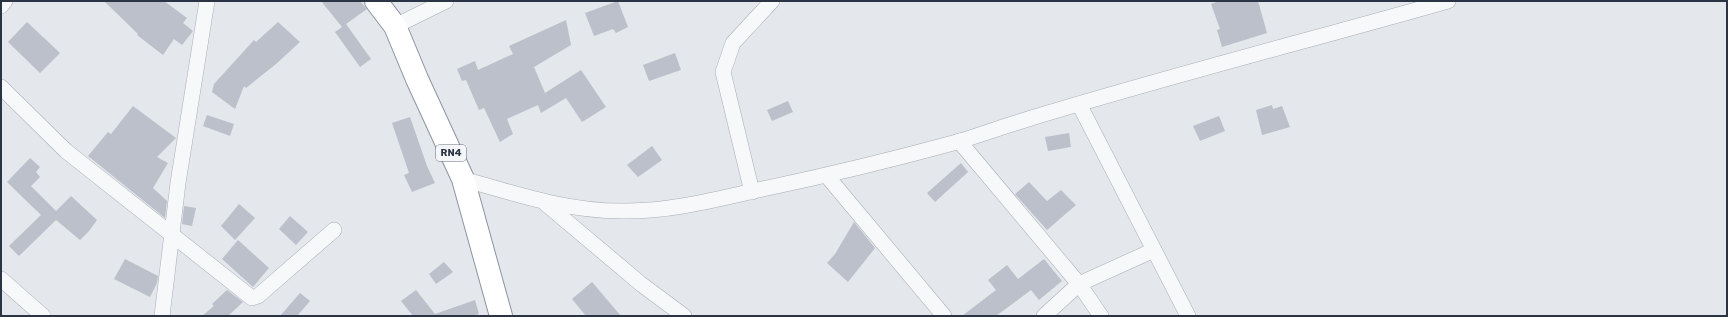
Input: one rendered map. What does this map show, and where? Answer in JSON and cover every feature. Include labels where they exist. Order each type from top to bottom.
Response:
[{"type":"highway","name":"RN4","points":[[376,1],[395,26],[417,79],[463,179],[501,316]]},
{"type":"street","points":[[1,6],[5,1]]},
{"type":"street","points":[[162,316],[178,183],[207,1]]},
{"type":"street","points":[[395,26],[446,1]]},
{"type":"street","points":[[752,192],[723,72],[733,42],[772,1]]},
{"type":"street","points":[[463,179],[545,203],[586,210],[625,211],[668,207],[752,192],[827,176],[959,141],[1079,104],[1448,1]]},
{"type":"street","points":[[1,87],[66,151],[255,298],[334,230]]},
{"type":"street","points":[[1079,104],[1133,206],[1188,316]]},
{"type":"street","points":[[959,141],[1079,284],[1101,316]]},
{"type":"street","points":[[827,176],[944,316]]},
{"type":"street","points":[[545,203],[641,284],[684,316]]},
{"type":"street","points":[[1044,316],[1079,284],[1154,250]]},
{"type":"street","points":[[1,279],[43,316]]},
{"type":"building","points":[[104,1],[164,1],[187,18],[183,23],[193,31],[182,45],[174,39],[163,55],[137,35],[138,34]]},
{"type":"building","points":[[321,1],[360,1],[367,9],[346,24],[371,59],[360,67],[335,32],[342,27]]},
{"type":"building","points":[[618,1],[628,27],[616,33],[613,29],[594,36],[585,13]]},
{"type":"building","points":[[1219,1],[1258,1],[1267,33],[1222,47],[1217,30],[1220,29],[1211,4]]},
{"type":"building","points":[[566,20],[571,45],[534,67],[545,93],[581,70],[606,107],[582,122],[566,98],[541,113],[538,105],[507,119],[513,134],[500,142],[484,108],[479,110],[466,80],[462,81],[457,69],[475,61],[478,70],[513,54],[509,46]]},
{"type":"building","points":[[27,22],[60,53],[40,73],[8,42]]},
{"type":"building","points":[[278,22],[300,42],[246,88],[244,86],[235,109],[212,92],[214,84],[254,40],[256,42]]},
{"type":"building","points":[[675,53],[681,70],[649,81],[643,65]]},
{"type":"building","points":[[788,101],[793,112],[772,121],[767,110]]},
{"type":"building","points":[[1272,105],[1273,109],[1282,106],[1290,127],[1262,135],[1256,110]]},
{"type":"building","points":[[133,106],[176,138],[157,157],[168,163],[153,188],[167,201],[165,218],[88,156],[108,132],[111,134]]},
{"type":"building","points":[[207,115],[234,124],[230,136],[203,126]]},
{"type":"building","points":[[1219,116],[1225,131],[1200,141],[1193,126]]},
{"type":"building","points":[[410,117],[427,166],[435,183],[412,192],[404,175],[409,173],[392,123]]},
{"type":"building","points":[[1069,133],[1071,147],[1048,151],[1045,137]]},
{"type":"building","points":[[652,146],[662,160],[638,177],[627,165]]},
{"type":"building","points":[[30,158],[40,167],[36,172],[40,177],[31,186],[56,211],[71,196],[97,220],[80,240],[56,220],[19,256],[9,246],[41,215],[7,182]]},
{"type":"building","points":[[961,163],[968,172],[935,202],[927,193]]},
{"type":"building","points":[[1029,182],[1047,201],[1061,190],[1076,205],[1047,230],[1015,194]]},
{"type":"building","points":[[239,204],[255,218],[235,240],[221,226]]},
{"type":"building","points":[[184,206],[196,208],[192,226],[182,224]]},
{"type":"building","points":[[290,216],[308,232],[296,245],[279,229]]},
{"type":"building","points":[[854,222],[875,248],[848,282],[827,263],[835,254]]},
{"type":"building","points":[[238,240],[269,268],[253,287],[222,259]]},
{"type":"building","points":[[125,259],[158,276],[157,283],[150,297],[114,279]]},
{"type":"building","points":[[1044,259],[1062,281],[1039,300],[1031,290],[996,316],[962,316],[996,290],[988,280],[1007,265],[1018,279]]},
{"type":"building","points":[[444,262],[453,272],[436,284],[429,274]]},
{"type":"building","points":[[592,282],[621,316],[586,316],[572,299]]},
{"type":"building","points":[[227,290],[243,302],[228,316],[202,316],[214,306],[212,304]]},
{"type":"building","points":[[416,290],[435,314],[475,300],[479,314],[473,316],[413,316],[401,301]]},
{"type":"building","points":[[300,293],[310,301],[297,316],[280,316]]}]
